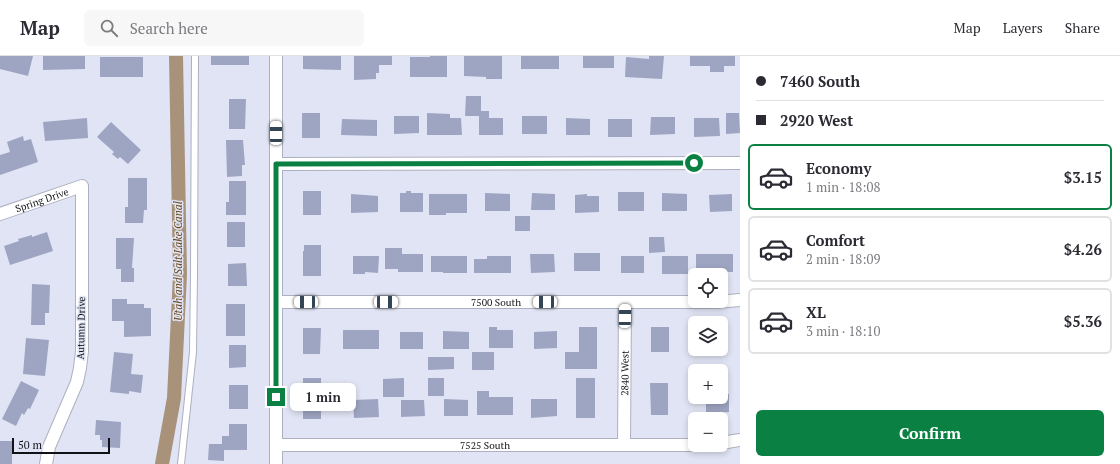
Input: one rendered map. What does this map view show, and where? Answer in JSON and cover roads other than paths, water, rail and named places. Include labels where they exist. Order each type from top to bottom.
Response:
[{"type":"street","points":[[276,56],[276,464]]},
{"type":"street","points":[[276,164],[740,163]]},
{"type":"street","name":"Spring Drive","points":[[0,214],[82,186]]},
{"type":"street","name":"Autumn Drive","points":[[46,464],[49,447],[75,388],[80,368],[82,351],[82,186]]},
{"type":"street","name":"7500 South","points":[[276,302],[717,302],[740,300]]},
{"type":"street","name":"2840 West","points":[[624,445],[625,302]]},
{"type":"street","points":[[728,442],[740,440]]},
{"type":"street","name":"7525 South","points":[[276,445],[688,445]]},
{"type":"lane","points":[[181,464],[193,352],[195,56]]},
{"type":"waterway","name":"Utah and Salt Lake Canal","points":[[162,464],[174,398],[180,274],[176,56]]}]
